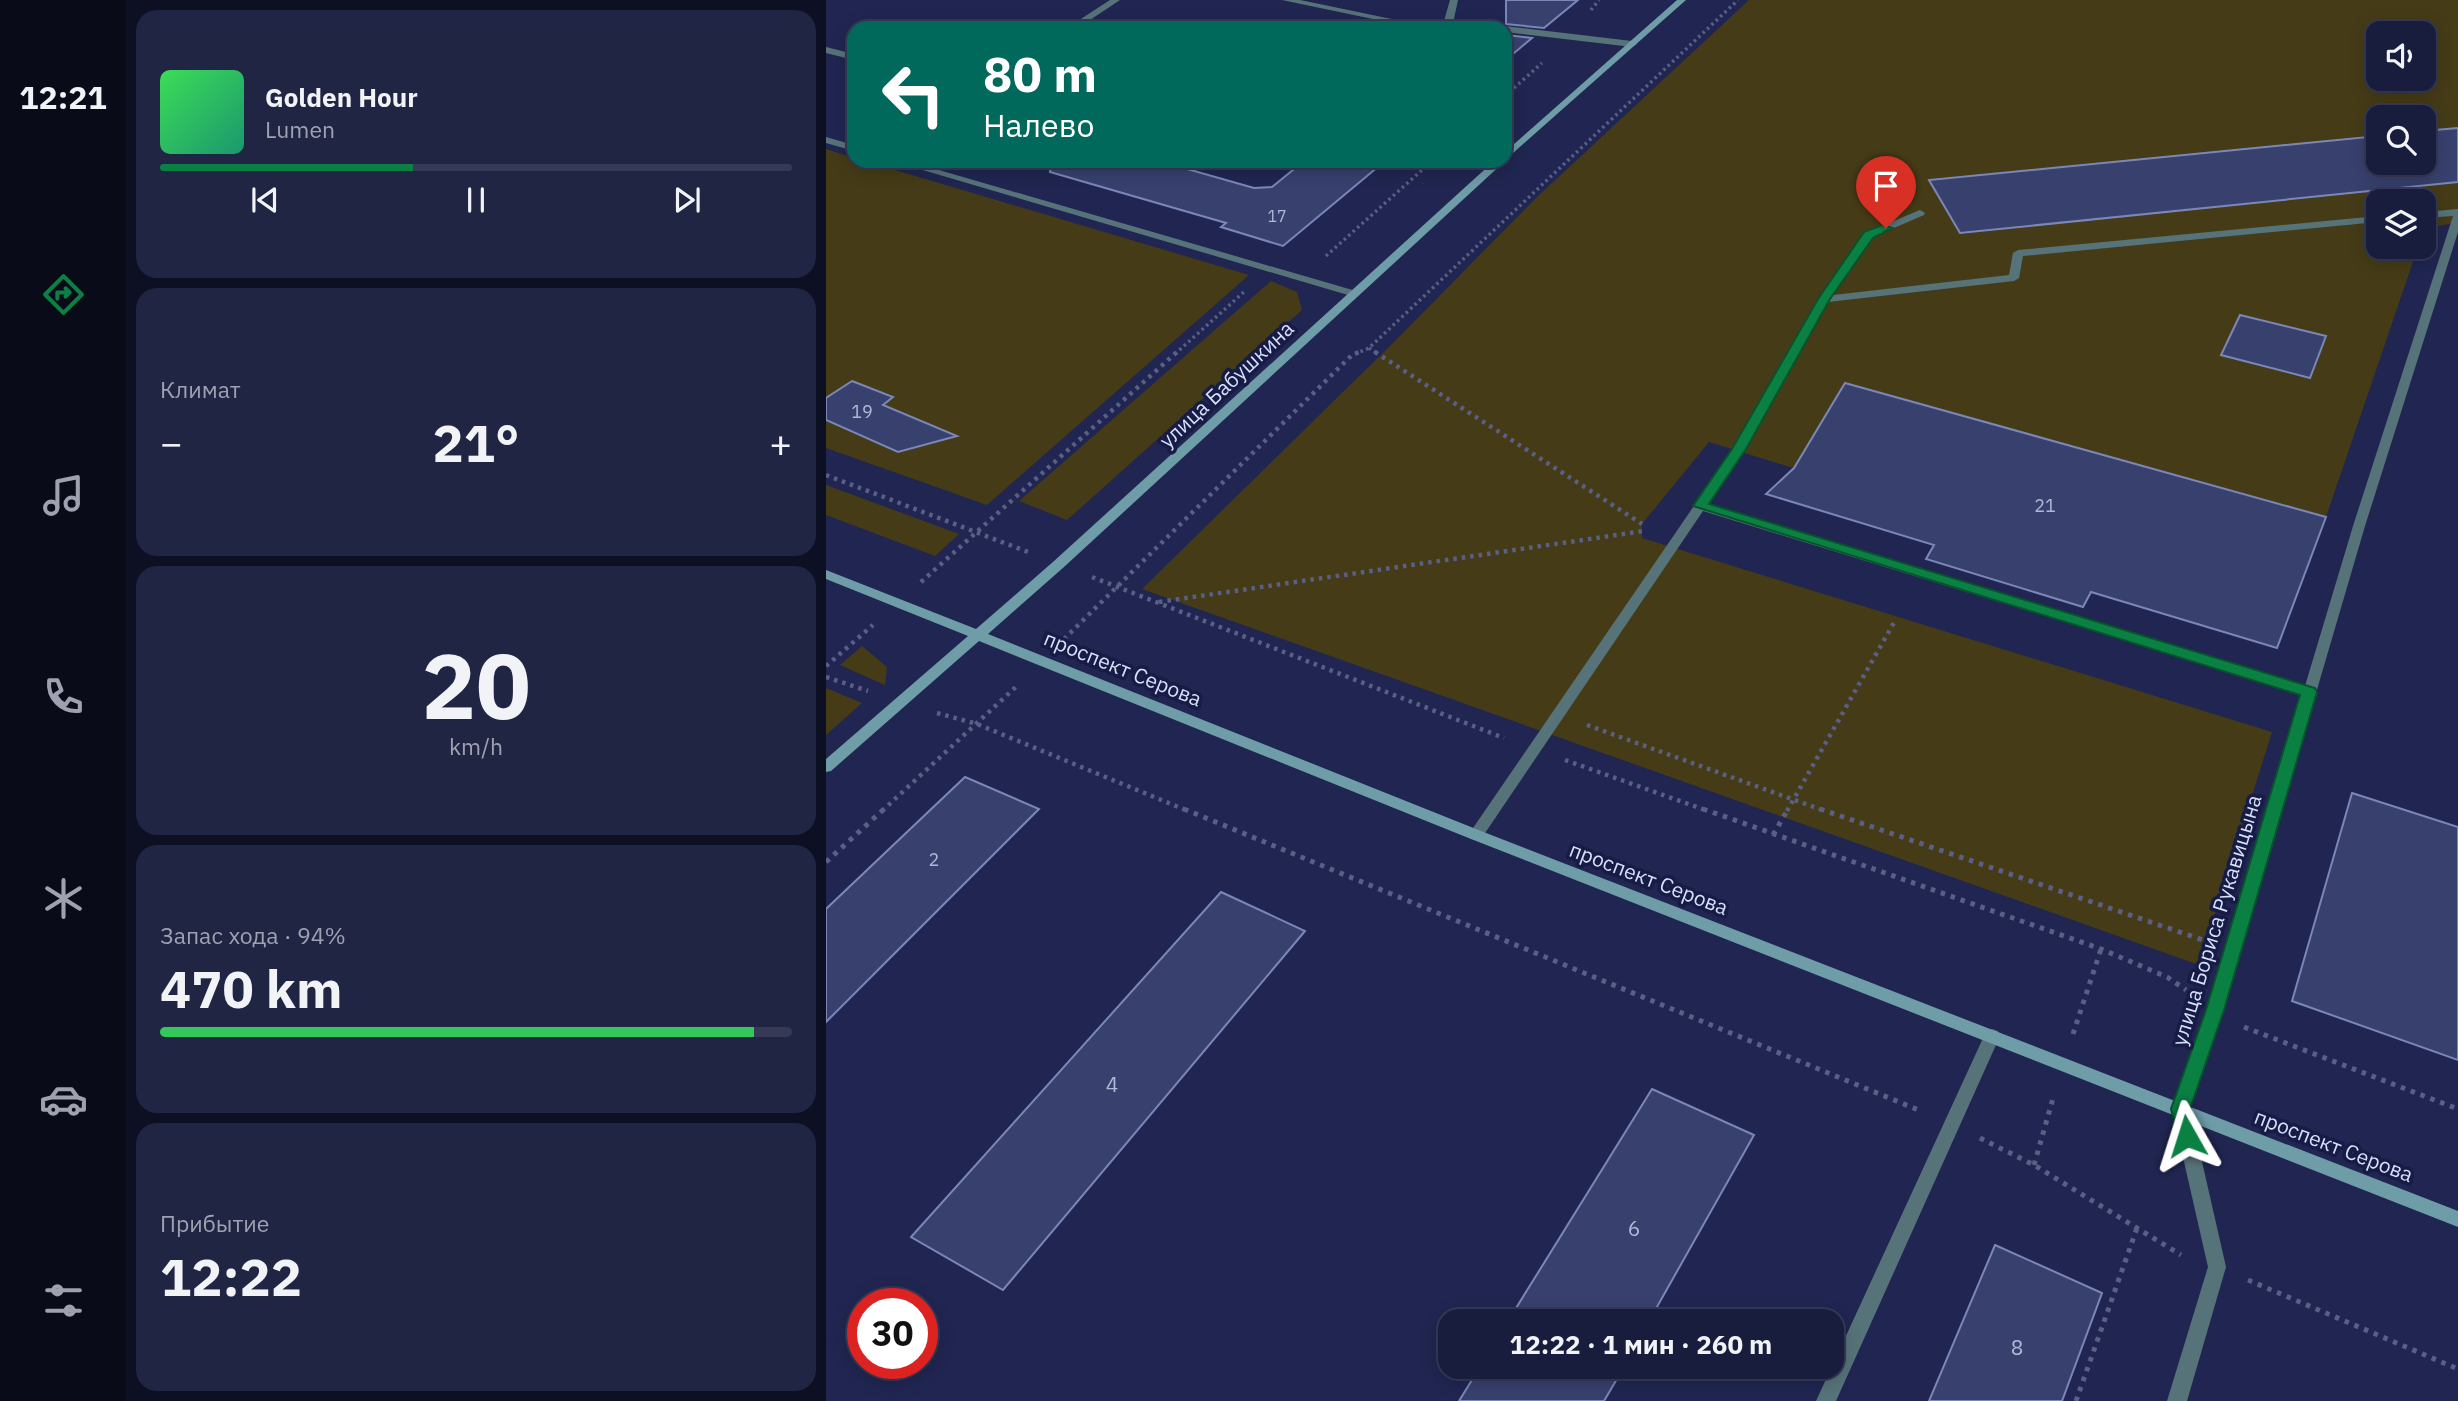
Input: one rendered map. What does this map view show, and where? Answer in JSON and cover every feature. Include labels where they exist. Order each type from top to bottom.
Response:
[{"type":"street","points":[[1083,21],[1116,0]]},
{"type":"street","points":[[1286,0],[1397,21]]},
{"type":"street","points":[[1449,21],[1454,0]]},
{"type":"street","points":[[1512,150],[1682,0]]},
{"type":"street","points":[[1512,30],[1632,44]]},
{"type":"street","points":[[826,50],[847,55]]},
{"type":"street","points":[[826,140],[847,146]]},
{"type":"street","points":[[921,168],[1352,293]]},
{"type":"street","name":"улица Бабушкина","points":[[826,767],[1059,564],[1352,293],[1492,168]]},
{"type":"street","points":[[1476,835],[1739,449],[1824,299],[1868,235],[1920,213]]},
{"type":"street","points":[[2436,214],[2458,213]]},
{"type":"street","name":"улица Бориса Рукавицына","points":[[2180,1109],[2215,1010],[2230,950],[2458,213]]},
{"type":"street","points":[[1824,299],[2014,278],[2018,253],[2366,220]]},
{"type":"street","points":[[1700,506],[2309,692]]},
{"type":"street","name":"проспект Серова","points":[[826,574],[1476,835],[2458,1219]]},
{"type":"street","points":[[1826,1401],[1954,1125],[1992,1036]]},
{"type":"street","points":[[2177,1401],[2217,1267],[2180,1109]]},
{"type":"path","points":[[826,862],[977,724],[1352,355],[1369,348],[1738,0]]},
{"type":"path","points":[[1301,278],[1424,168]]},
{"type":"path","points":[[826,666],[1270,269]]},
{"type":"path","points":[[1369,348],[1642,524]]},
{"type":"path","points":[[826,475],[1533,749],[2101,949],[2167,977],[2252,1032],[2458,1110]]},
{"type":"path","points":[[1159,602],[1644,531]]},
{"type":"path","points":[[1773,835],[1791,799],[1896,619]]},
{"type":"path","points":[[899,702],[977,724],[1954,1125],[2034,1165],[2171,1251],[2217,1267],[2458,1369]]},
{"type":"path","points":[[1557,714],[1791,799],[2230,950]]},
{"type":"path","points":[[2076,1401],[2137,1228]]},
{"type":"shaded area","points":[[1749,0],[2458,0],[2458,222],[2436,227],[2436,189],[2366,189],[2366,259],[2414,259],[2326,517],[2277,648],[2092,592],[2083,607],[1926,559],[1934,545],[1793,468],[1709,442],[1642,524],[1642,538],[2272,732],[2199,965],[1142,589],[1395,341],[1537,197]]},
{"type":"shaded area","points":[[826,149],[847,156],[847,168],[889,168],[1249,275],[987,505],[826,448]]},
{"type":"shaded area","points":[[1271,281],[1297,292],[1302,310],[1067,520],[1019,501]]},
{"type":"shaded area","points":[[826,485],[959,534],[935,556],[826,515]]},
{"type":"shaded area","points":[[862,646],[887,667],[885,685],[840,665]]},
{"type":"shaded area","points":[[826,688],[862,703],[826,735]]},
{"type":"building","points":[[1506,0],[1578,0],[1544,28],[1512,25],[1512,21],[1506,21]]},
{"type":"building","points":[[1512,36],[1532,38],[1512,55]]},
{"type":"building","points":[[2458,128],[2458,182],[2366,189],[2366,191],[1960,233],[1929,180],[2366,137],[2366,175],[2436,175],[2436,130]]},
{"type":"building","points":[[1050,168],[1184,168],[1254,188],[1272,187],[1295,168],[1377,168],[1283,246],[1221,227],[1226,223],[1050,172]]},
{"type":"building","points":[[2240,315],[2326,336],[2310,378],[2221,355]]},
{"type":"building","points":[[852,381],[893,397],[883,405],[957,436],[898,452],[826,420],[826,398]]},
{"type":"building","points":[[1845,383],[2326,517],[2277,648],[2091,592],[2083,607],[1926,559],[1934,545],[1766,494],[1794,468]]},
{"type":"building","points":[[965,777],[1039,809],[826,1022],[826,909]]},
{"type":"building","points":[[2352,793],[2458,827],[2458,1060],[2292,1001]]},
{"type":"building","points":[[1221,892],[1305,931],[1003,1290],[911,1237]]},
{"type":"building","points":[[1652,1089],[1754,1135],[1656,1309],[1515,1309]]},
{"type":"building","points":[[1995,1245],[2102,1293],[2062,1401],[1929,1401]]},
{"type":"building","points":[[1473,1379],[1617,1379],[1604,1401],[1459,1401]]},
{"type":"route","points":[[1886,228],[1868,235],[1824,299],[1739,449],[1700,506],[2309,692],[2230,950],[2215,1010],[2180,1109],[2187,1136]]}]
